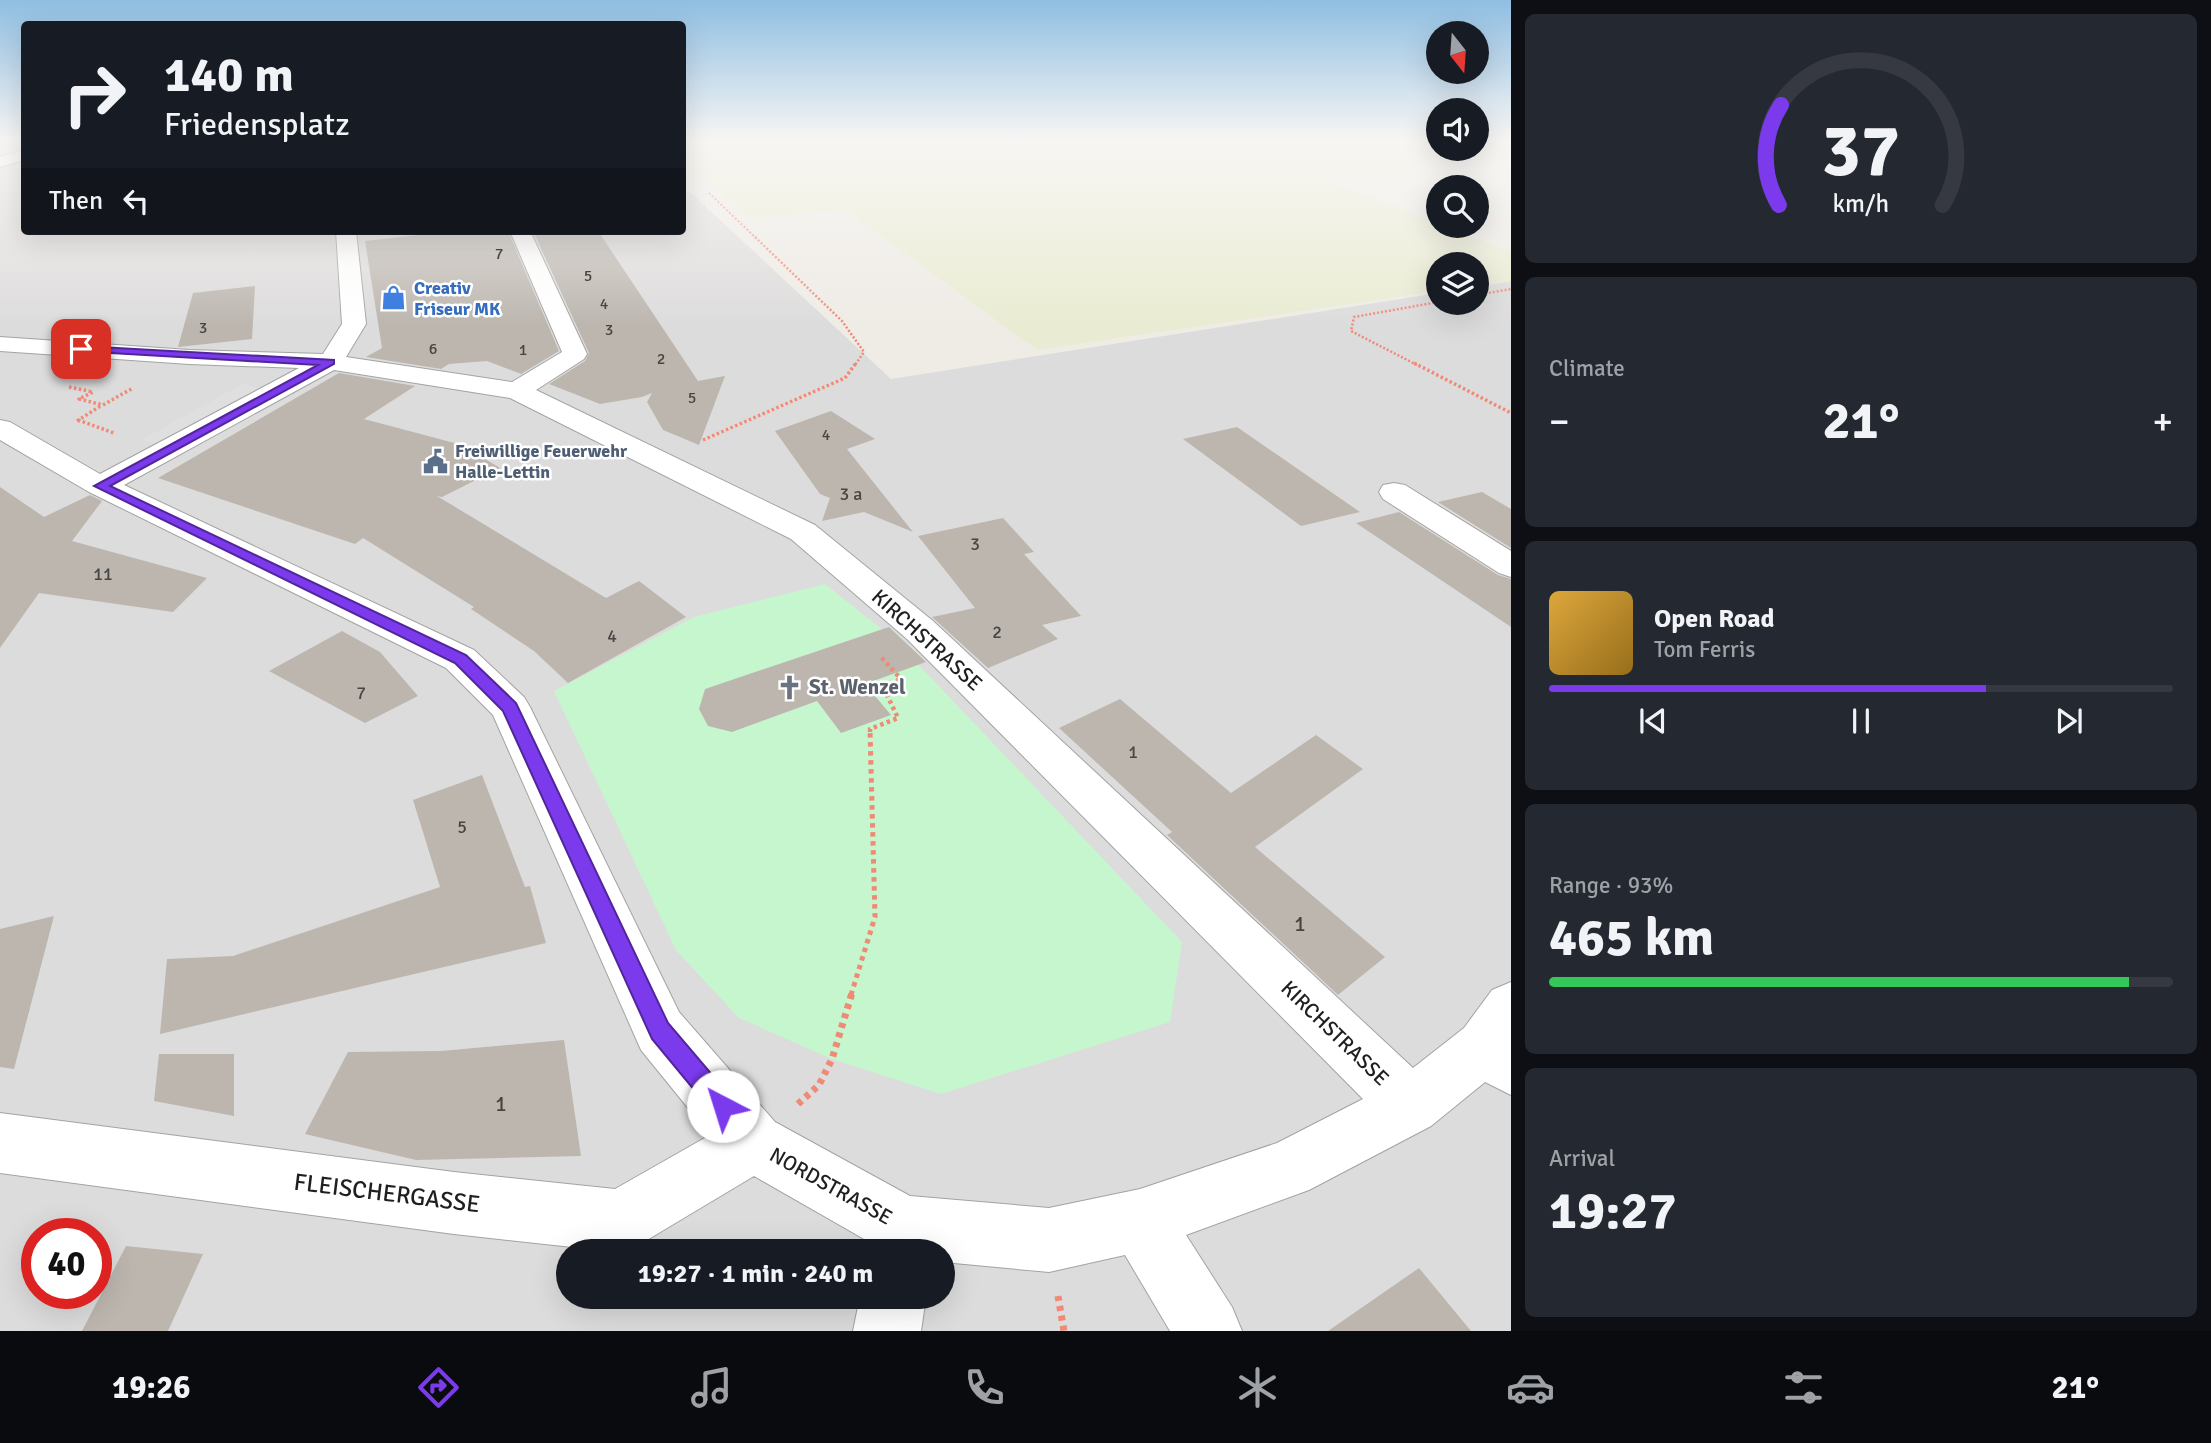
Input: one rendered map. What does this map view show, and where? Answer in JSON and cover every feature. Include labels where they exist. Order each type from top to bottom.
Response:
[{"type":"street","points":[[100,486],[330,362],[354,324],[346,235]]},
{"type":"street","points":[[517,391],[575,354],[522,235]]},
{"type":"street","name":"KIRCHSTRASSE","points":[[0,344],[188,357],[330,362],[517,391],[803,533],[920,629],[1411,1106]]},
{"type":"street","name":"NORDSTRASSE","points":[[0,428],[100,486],[460,659],[510,707],[660,1031],[754,1143],[902,1239]]},
{"type":"street","points":[[1394,492],[1511,566]]},
{"type":"street","points":[[955,1239],[1049,1240],[1140,1220],[1287,1169],[1411,1106],[1502,1040]]},
{"type":"street","name":"FLEISCHERGASSE","points":[[0,1143],[454,1203],[620,1221],[754,1143]]},
{"type":"street","points":[[1140,1220],[1208,1331]]},
{"type":"street","points":[[887,1331],[891,1309]]},
{"type":"path","points":[[665,466],[713,433],[845,378],[864,352],[842,321],[718,202]]},
{"type":"path","points":[[1489,293],[1511,289]]},
{"type":"path","points":[[1426,304],[1354,317],[1350,331],[1511,413]]},
{"type":"path","points":[[819,1085],[832,1059],[874,917],[870,729],[898,718],[886,693],[900,678],[848,619],[855,607],[880,596]]},
{"type":"shaded area","points":[[0,202],[21,202],[21,235],[686,235],[686,202],[701,202],[891,379],[1426,295],[1426,315],[1489,315],[1489,285],[1511,281],[1511,1331],[0,1331]]},
{"type":"shaded area","points":[[242,384],[263,389],[163,447],[141,440]]},
{"type":"green space","points":[[731,202],[1383,202],[1426,218],[1426,238],[1473,238],[1511,251],[1511,281],[1489,284],[1489,252],[1426,252],[1426,293],[1037,350],[846,210],[749,218]]},
{"type":"green space","points":[[825,584],[894,639],[1182,942],[1170,1022],[941,1094],[832,1059],[739,1018],[676,950],[554,691],[694,617]]},
{"type":"building","points":[[418,235],[510,235],[559,351],[521,374],[487,361],[449,364],[441,369],[366,357],[382,348],[365,241]]},
{"type":"building","points":[[535,235],[601,235],[698,381],[725,376],[699,445],[663,430],[647,402],[652,393],[600,404],[549,384],[585,361],[589,353]]},
{"type":"building","points":[[255,286],[252,339],[178,347],[193,293]]},
{"type":"building","points":[[339,373],[415,386],[364,419],[462,445],[500,468],[442,497],[437,496],[606,598],[639,581],[686,617],[568,683],[534,651],[471,609],[474,607],[363,538],[355,544],[158,478]]},
{"type":"building","points":[[831,411],[875,439],[847,449],[913,532],[864,512],[822,521],[830,498],[820,494],[775,431]]},
{"type":"building","points":[[1237,427],[1360,512],[1301,526],[1183,439]]},
{"type":"building","points":[[0,487],[44,517],[90,495],[102,501],[72,541],[207,578],[173,612],[39,593],[0,648]]},
{"type":"building","points":[[1482,492],[1511,509],[1511,548],[1438,502]]},
{"type":"building","points":[[1399,512],[1498,575],[1511,579],[1511,627],[1356,523]]},
{"type":"building","points":[[1003,518],[1034,552],[1024,554],[1081,616],[1042,625],[1058,639],[988,668],[932,617],[975,608],[918,536]]},
{"type":"building","name":"St. Wenzel","points":[[889,627],[926,662],[865,684],[891,715],[841,733],[817,701],[732,732],[708,726],[699,709],[705,689]]},
{"type":"building","points":[[342,631],[380,652],[418,696],[365,723],[269,671]]},
{"type":"building","points":[[1120,699],[1231,793],[1316,735],[1363,769],[1255,847],[1385,957],[1338,995],[1167,835],[1172,832],[1059,728]]},
{"type":"building","points":[[482,775],[525,887],[530,886],[546,943],[160,1034],[167,959],[233,956],[440,887],[413,800]]},
{"type":"building","points":[[54,916],[14,1069],[0,1067],[0,929]]},
{"type":"building","points":[[564,1040],[581,1156],[416,1160],[305,1134],[348,1052],[441,1051]]},
{"type":"building","points":[[159,1054],[234,1054],[234,1116],[154,1101]]},
{"type":"building","points":[[126,1246],[203,1254],[168,1331],[82,1331],[93,1309],[112,1309],[112,1273]]},
{"type":"building","points":[[1419,1268],[1471,1331],[1328,1331]]},
{"type":"place","name":"Creativ Friseur MK","points":[[394,298]]},
{"type":"place","name":"Freiwillige Feuerwehr Halle-Lettin","points":[[435,461]]},
{"type":"place","name":"St. Wenzel","points":[[789,687]]},
{"type":"route","points":[[81,349],[188,357],[330,362],[100,486],[460,659],[510,707],[660,1031],[723,1106]]}]
